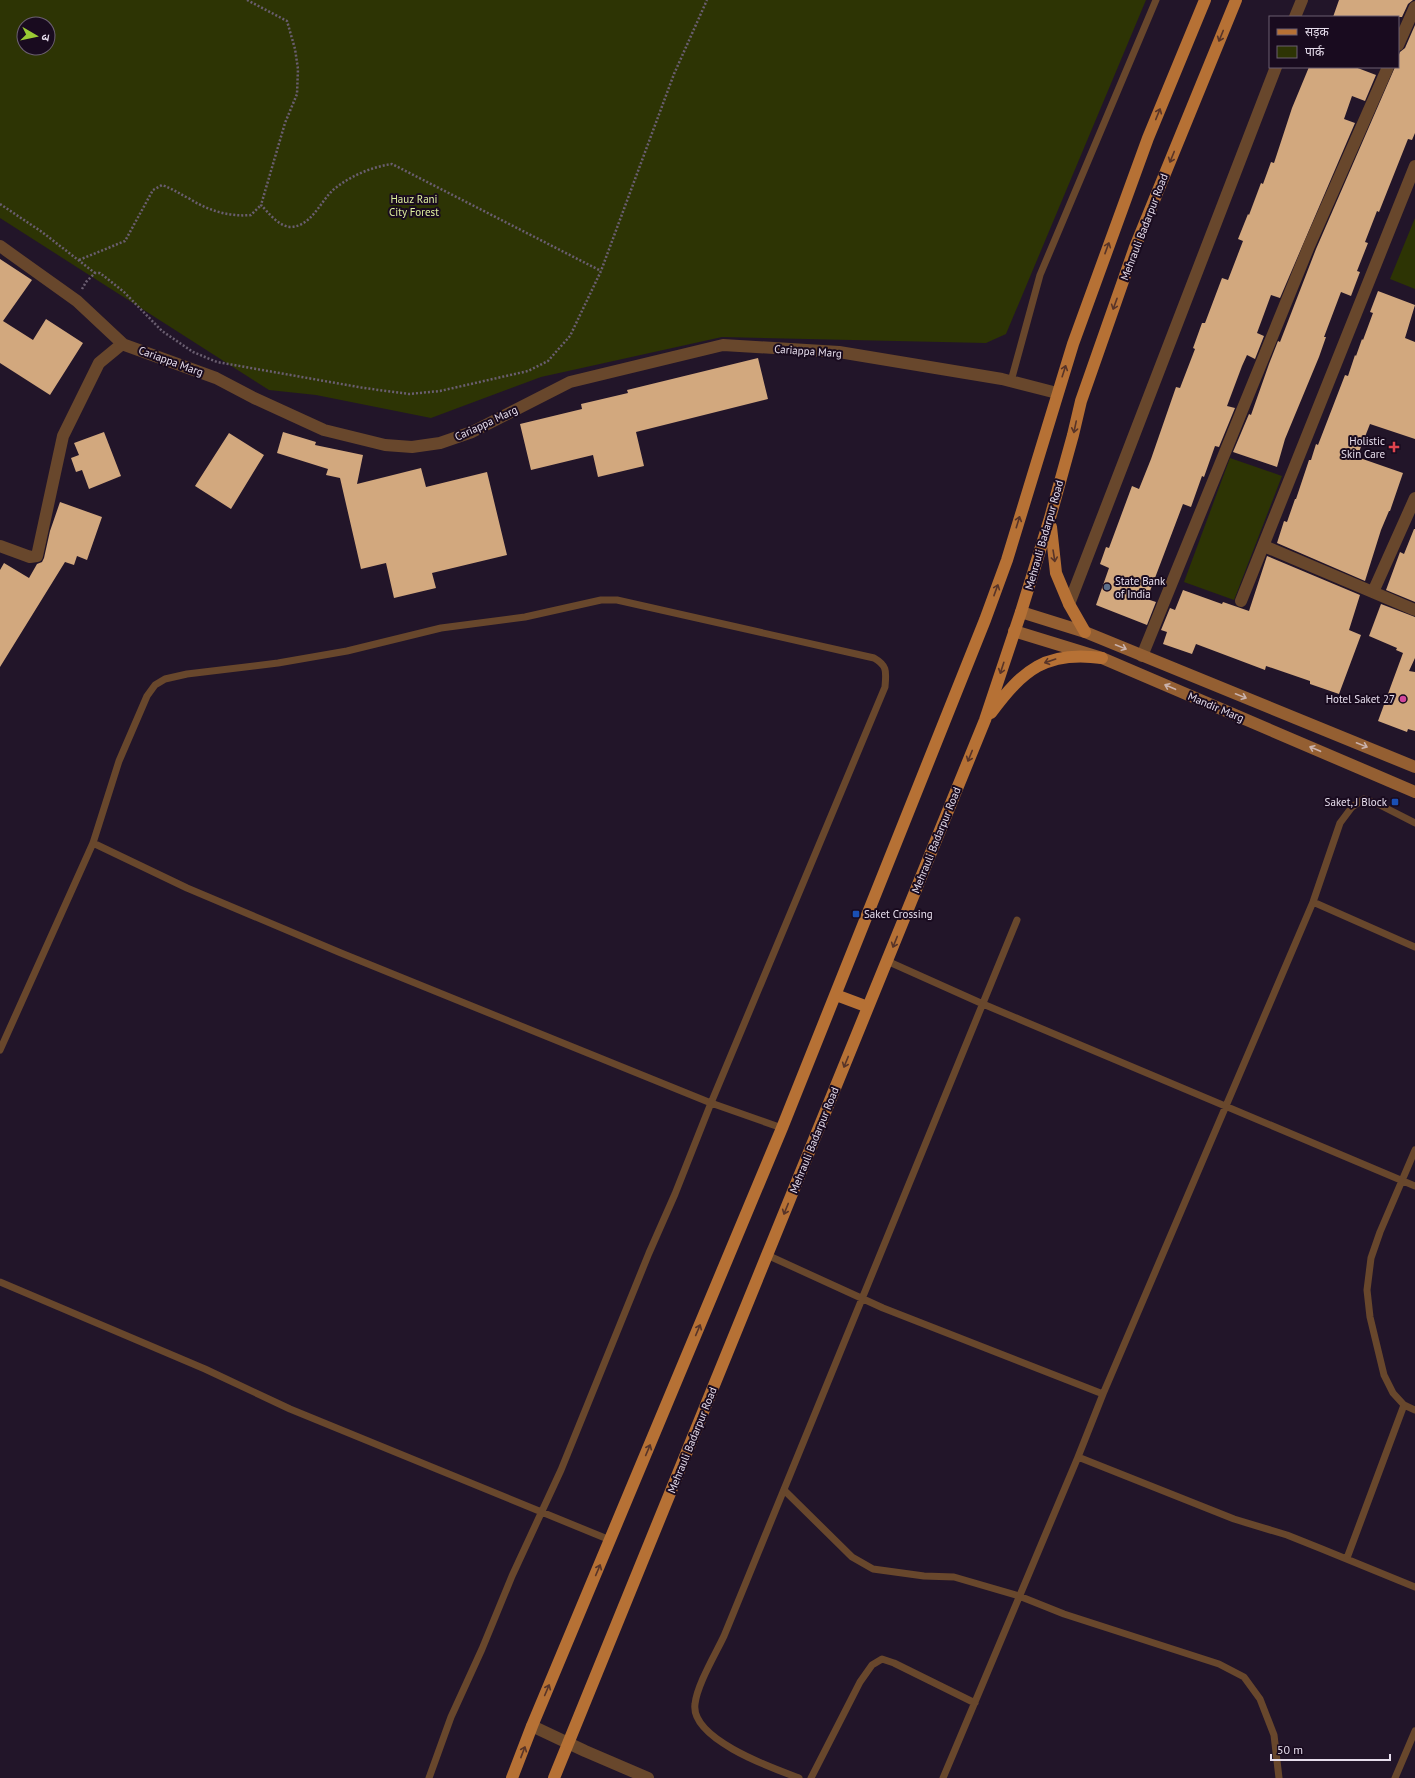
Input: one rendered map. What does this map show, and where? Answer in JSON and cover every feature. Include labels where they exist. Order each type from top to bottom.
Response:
[{"type":"main road","points":[[512,1778],[532,1726],[782,1128],[985,620],[1007,560],[1057,394],[1102,262],[1146,145],[1205,0]]},
{"type":"main road","name":"Mehrauli Badarpur Road","points":[[554,1778],[985,720],[1050,518],[1081,400],[1138,240],[1236,0]]},
{"type":"main road","points":[[1050,518],[1056,573],[1069,604],[1085,632]]},
{"type":"main road","name":"Mandir Marg","points":[[1021,612],[1085,632],[1415,767]]},
{"type":"main road","name":"Mandir Marg","points":[[1014,631],[1102,658],[1415,792]]},
{"type":"main road","points":[[985,720],[1011,686],[1035,668],[1053,660],[1072,656],[1082,655],[1102,658]]},
{"type":"main road","points":[[836,995],[868,1007]]},
{"type":"street","points":[[1296,16],[1302,0]]},
{"type":"street","points":[[1399,43],[1415,7]]},
{"type":"street","points":[[1069,604],[1276,68]]},
{"type":"street","points":[[1142,656],[1309,246],[1388,68]]},
{"type":"street","points":[[1241,602],[1415,166]]},
{"type":"street","points":[[0,246],[77,301],[124,345]]},
{"type":"street","name":"Cariappa Marg","points":[[0,546],[30,557],[37,556],[63,436],[99,363],[122,344],[216,378],[254,398],[324,430],[385,445],[412,447],[440,443],[472,432],[570,382],[723,345],[839,352],[1011,381],[1057,394]]},
{"type":"street","points":[[1372,592],[1415,498]]},
{"type":"street","points":[[1264,546],[1415,610]]},
{"type":"street","points":[[532,1726],[569,1744],[648,1778]]},
{"type":"lane","points":[[1011,381],[1040,275],[1156,0]]},
{"type":"lane","points":[[0,1050],[93,843],[119,761],[147,696],[155,685],[174,676],[304,659],[347,651],[441,628],[483,621],[525,617],[601,600],[617,600],[874,658],[883,663],[886,673],[885,687],[711,1102],[675,1194],[649,1253],[561,1470],[512,1576],[482,1649],[451,1717],[429,1778]]},
{"type":"lane","points":[[943,1778],[1103,1394],[1313,902],[1340,823],[1352,807],[1364,799],[1374,802],[1415,824]]},
{"type":"lane","points":[[93,843],[187,888],[341,953],[711,1102],[782,1128]]},
{"type":"lane","points":[[1313,902],[1415,947]]},
{"type":"lane","points":[[799,1778],[767,1766],[719,1742],[697,1720],[694,1704],[701,1684],[724,1636],[863,1299],[1017,920]]},
{"type":"lane","points":[[887,961],[983,1004],[1415,1186]]},
{"type":"lane","points":[[1415,1150],[1380,1232],[1371,1258],[1367,1290],[1370,1317],[1384,1375],[1393,1393],[1404,1405],[1415,1410]]},
{"type":"lane","points":[[767,1255],[863,1299],[1103,1394]]},
{"type":"lane","points":[[0,1282],[205,1368],[298,1412],[610,1540]]},
{"type":"lane","points":[[1347,1558],[1404,1405]]},
{"type":"lane","points":[[1078,1457],[1234,1519],[1287,1535],[1347,1558],[1415,1587]]},
{"type":"lane","points":[[784,1490],[852,1557],[872,1569],[924,1576],[954,1576],[1019,1596],[1064,1614],[1219,1664],[1244,1677],[1260,1699],[1274,1735],[1279,1778]]},
{"type":"lane","points":[[811,1778],[860,1682],[872,1665],[882,1659],[894,1663],[975,1703]]},
{"type":"lane","points":[[1394,1778],[1415,1731]]},
{"type":"path","points":[[79,260],[125,241],[154,190],[162,185],[174,189],[191,200],[218,212],[236,216],[252,215],[261,205],[285,123],[297,94],[298,69],[296,49],[286,21],[247,0]]},
{"type":"path","points":[[0,204],[42,232],[95,273],[100,273],[124,292],[162,331],[193,352],[217,362],[364,388],[409,394],[440,391],[528,371],[548,361],[570,336],[600,271],[674,74],[707,0]]},
{"type":"path","points":[[261,205],[278,222],[289,227],[305,223],[333,190],[362,172],[377,166],[392,164],[600,271]]},
{"type":"path","points":[[77,301],[86,282],[95,273]]},
{"type":"green space","name":"Hauz Rani City Forest","points":[[0,0],[1146,0],[1006,334],[986,343],[722,337],[541,377],[431,418],[316,395],[269,390],[0,218]]},
{"type":"green space","points":[[1415,218],[1415,289],[1390,279]]},
{"type":"green space","points":[[1230,458],[1282,476],[1234,600],[1184,582]]},
{"type":"building","points":[[1339,0],[1413,0],[1408,4],[1402,17],[1333,16]]},
{"type":"building","points":[[1415,25],[1415,133],[1412,140],[1408,139],[1379,212],[1377,211],[1365,242],[1368,243],[1357,271],[1360,272],[1351,296],[1341,292],[1324,337],[1326,337],[1319,357],[1285,439],[1277,467],[1233,452],[1249,414],[1251,415],[1278,341],[1280,342],[1316,249],[1395,68],[1399,68],[1400,52],[1405,48]]},
{"type":"building","points":[[1309,68],[1358,68],[1376,75],[1365,101],[1352,96],[1344,119],[1355,123],[1280,298],[1271,295],[1257,333],[1264,336],[1255,359],[1247,355],[1242,366],[1227,406],[1235,408],[1219,447],[1215,446],[1191,507],[1183,504],[1147,599],[1156,602],[1147,625],[1096,605],[1109,568],[1100,564],[1106,547],[1109,548],[1132,486],[1139,489],[1176,387],[1180,388],[1195,349],[1193,348],[1202,323],[1205,323],[1222,278],[1228,280],[1243,241],[1238,239],[1261,183],[1263,184],[1271,162],[1274,163],[1292,108]]},
{"type":"building","points":[[0,259],[32,280],[3,321],[33,340],[46,319],[83,343],[50,395],[0,363]]},
{"type":"building","points":[[1378,291],[1415,305],[1405,338],[1415,342],[1415,439],[1370,424],[1357,457],[1403,473],[1390,511],[1381,530],[1365,581],[1277,543],[1284,521],[1287,522],[1309,460],[1311,460],[1316,444],[1318,445],[1345,375],[1348,376],[1355,355],[1356,356],[1362,339],[1363,340],[1373,313],[1370,312]]},
{"type":"building","points":[[758,358],[768,399],[636,432],[644,466],[598,477],[593,455],[531,470],[520,424],[582,409],[581,404],[628,393],[627,390]]},
{"type":"building","points":[[104,432],[121,476],[89,489],[82,470],[76,472],[71,458],[79,455],[74,443]]},
{"type":"building","points":[[283,432],[316,442],[315,445],[363,455],[357,484],[421,468],[426,487],[487,472],[507,555],[432,573],[436,588],[394,598],[386,563],[361,569],[340,478],[326,475],[328,469],[277,453]]},
{"type":"building","points":[[229,433],[264,455],[231,509],[195,486]]},
{"type":"building","points":[[60,502],[102,517],[87,560],[77,556],[74,565],[65,562],[0,667],[0,570],[4,563],[29,578],[37,564],[42,562],[44,558],[50,531]]},
{"type":"building","points":[[1414,529],[1415,602],[1386,590],[1400,552],[1404,554]]},
{"type":"building","points":[[1267,556],[1360,595],[1349,630],[1361,635],[1339,694],[1310,684],[1310,681],[1266,666],[1265,670],[1196,644],[1192,654],[1163,644],[1167,632],[1161,630],[1170,608],[1175,610],[1183,590],[1222,604],[1223,602],[1249,611]]},
{"type":"building","points":[[1381,604],[1415,617],[1415,658],[1409,671],[1415,672],[1415,731],[1408,729],[1407,732],[1378,721],[1403,653],[1396,650],[1397,648],[1369,636]]},
{"type":"place","name":"Holistic Skin Care","points":[[1394,447]]},
{"type":"place","name":"State Bank of India","points":[[1107,587]]},
{"type":"place","name":"Hotel Saket 27","points":[[1403,699]]},
{"type":"place","name":"Saket, J Block","points":[[1395,802]]},
{"type":"place","name":"Saket Crossing","points":[[856,914]]}]
